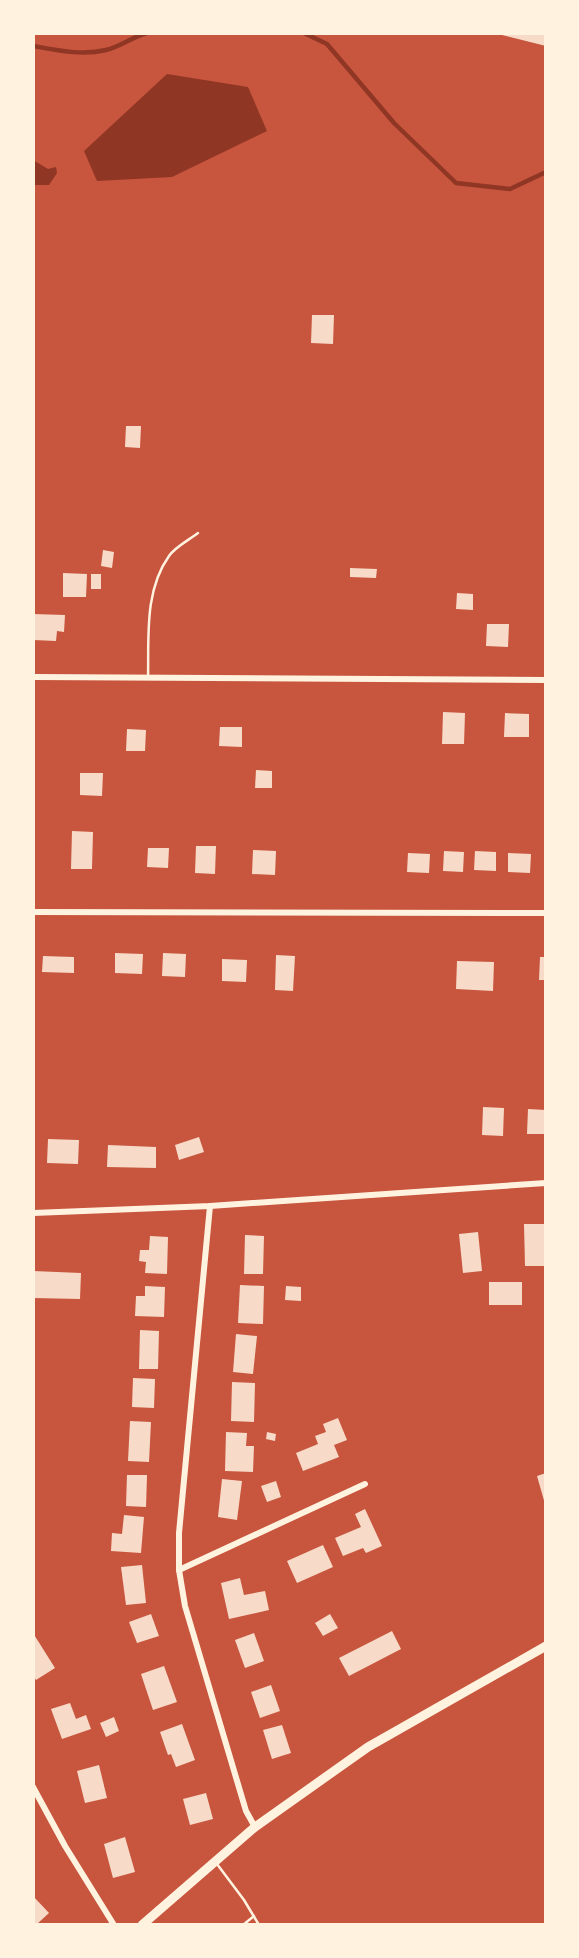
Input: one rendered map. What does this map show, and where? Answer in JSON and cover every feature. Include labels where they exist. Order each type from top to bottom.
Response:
[{"type":"main road","points":[[142,1925],[255,1827],[368,1746],[546,1646]]},
{"type":"street","points":[[33,677],[546,680]]},
{"type":"street","points":[[33,912],[546,913]]},
{"type":"street","points":[[33,1213],[210,1206],[546,1183]]},
{"type":"street","points":[[210,1206],[179,1533],[178,1570],[185,1606],[247,1811],[255,1827]]},
{"type":"street","points":[[178,1570],[365,1484]]},
{"type":"street","points":[[33,1787],[65,1846],[114,1925]]},
{"type":"lane","points":[[148,678],[149,613],[159,575],[170,554],[198,533]]},
{"type":"lane","points":[[215,1862],[259,1925]]},
{"type":"lane","points":[[243,1925],[254,1916]]},
{"type":"shaded area","points":[[167,74],[248,87],[267,131],[172,177],[97,181],[84,151]]},
{"type":"shaded area","points":[[33,160],[48,169],[56,167],[57,173],[49,185],[33,185]]},
{"type":"building","points":[[546,33],[546,46],[498,34]]},
{"type":"building","points":[[312,315],[334,315],[333,344],[311,343]]},
{"type":"building","points":[[126,426],[141,426],[140,448],[125,447]]},
{"type":"building","points":[[103,550],[114,552],[112,568],[101,566]]},
{"type":"building","points":[[350,568],[377,569],[376,578],[350,577]]},
{"type":"building","points":[[63,573],[87,574],[86,597],[63,597]]},
{"type":"building","points":[[91,574],[101,574],[101,589],[91,589]]},
{"type":"building","points":[[457,593],[473,594],[473,610],[456,609]]},
{"type":"building","points":[[33,614],[65,615],[64,632],[57,631],[56,641],[33,640]]},
{"type":"building","points":[[487,624],[509,624],[508,647],[486,646]]},
{"type":"building","points":[[443,712],[465,713],[464,744],[442,744]]},
{"type":"building","points":[[505,713],[529,714],[529,737],[504,737]]},
{"type":"building","points":[[220,727],[242,727],[242,747],[219,746]]},
{"type":"building","points":[[127,729],[146,730],[145,751],[126,751]]},
{"type":"building","points":[[256,770],[272,771],[272,788],[255,788]]},
{"type":"building","points":[[80,773],[103,773],[102,796],[80,795]]},
{"type":"building","points":[[72,831],[93,832],[92,869],[71,869]]},
{"type":"building","points":[[196,846],[216,846],[215,874],[195,873]]},
{"type":"building","points":[[148,848],[169,848],[168,868],[147,867]]},
{"type":"building","points":[[253,850],[276,851],[275,875],[252,874]]},
{"type":"building","points":[[444,851],[464,852],[463,872],[443,871]]},
{"type":"building","points":[[475,851],[496,852],[496,871],[474,870]]},
{"type":"building","points":[[408,853],[430,854],[429,873],[407,872]]},
{"type":"building","points":[[508,853],[531,854],[530,873],[508,872]]},
{"type":"building","points":[[115,953],[143,954],[142,974],[115,973]]},
{"type":"building","points":[[163,953],[186,954],[185,977],[162,976]]},
{"type":"building","points":[[276,955],[295,956],[293,991],[275,990]]},
{"type":"building","points":[[43,956],[74,957],[74,973],[42,972]]},
{"type":"building","points":[[540,957],[546,957],[546,980],[539,980]]},
{"type":"building","points":[[222,959],[247,960],[246,982],[222,981]]},
{"type":"building","points":[[457,961],[494,962],[493,991],[456,989]]},
{"type":"building","points":[[483,1107],[504,1108],[503,1136],[482,1135]]},
{"type":"building","points":[[528,1109],[546,1110],[546,1134],[527,1134]]},
{"type":"building","points":[[199,1137],[204,1152],[179,1160],[175,1145]]},
{"type":"building","points":[[48,1139],[79,1140],[78,1164],[47,1163]]},
{"type":"building","points":[[108,1145],[156,1147],[156,1168],[107,1167]]},
{"type":"building","points":[[524,1224],[544,1224],[545,1266],[525,1266]]},
{"type":"building","points":[[478,1232],[482,1271],[463,1273],[459,1234]]},
{"type":"building","points":[[245,1235],[264,1236],[263,1274],[244,1274]]},
{"type":"building","points":[[150,1236],[168,1237],[167,1274],[145,1273],[146,1262],[139,1261],[140,1250],[149,1250]]},
{"type":"building","points":[[33,1271],[81,1273],[80,1299],[33,1298]]},
{"type":"building","points":[[489,1282],[522,1282],[522,1305],[489,1305]]},
{"type":"building","points":[[240,1285],[264,1286],[263,1324],[238,1323]]},
{"type":"building","points":[[145,1286],[165,1287],[164,1317],[135,1316],[136,1296],[145,1296]]},
{"type":"building","points":[[286,1286],[301,1287],[301,1301],[285,1300]]},
{"type":"building","points":[[140,1330],[159,1331],[158,1369],[139,1369]]},
{"type":"building","points":[[236,1334],[257,1336],[253,1374],[233,1372]]},
{"type":"building","points":[[133,1378],[155,1379],[154,1408],[132,1407]]},
{"type":"building","points":[[232,1382],[255,1383],[254,1422],[231,1421]]},
{"type":"building","points":[[338,1418],[347,1440],[334,1445],[339,1457],[303,1471],[296,1453],[318,1444],[315,1436],[326,1432],[323,1424]]},
{"type":"building","points":[[130,1421],[151,1422],[149,1462],[128,1461]]},
{"type":"building","points":[[226,1432],[247,1433],[246,1446],[254,1446],[253,1472],[225,1471]]},
{"type":"building","points":[[267,1432],[276,1434],[275,1441],[266,1439]]},
{"type":"building","points":[[546,1473],[546,1503],[545,1504],[537,1476]]},
{"type":"building","points":[[127,1475],[147,1475],[146,1507],[126,1506]]},
{"type":"building","points":[[222,1479],[242,1481],[237,1520],[218,1517]]},
{"type":"building","points":[[276,1481],[281,1497],[267,1502],[261,1486]]},
{"type":"building","points":[[365,1509],[382,1546],[366,1553],[363,1548],[343,1556],[335,1538],[361,1527],[355,1514]]},
{"type":"building","points":[[124,1515],[144,1517],[141,1553],[111,1551],[112,1533],[122,1534]]},
{"type":"building","points":[[323,1545],[333,1567],[297,1583],[287,1561]]},
{"type":"building","points":[[142,1565],[146,1603],[126,1605],[121,1567]]},
{"type":"building","points":[[240,1578],[244,1595],[265,1591],[269,1610],[229,1619],[221,1583]]},
{"type":"building","points":[[151,1614],[159,1636],[137,1643],[129,1622]]},
{"type":"building","points":[[330,1614],[338,1628],[323,1636],[315,1623]]},
{"type":"building","points":[[392,1631],[401,1649],[349,1676],[339,1658]]},
{"type":"building","points":[[33,1633],[55,1668],[36,1680],[33,1675]]},
{"type":"building","points":[[254,1633],[264,1661],[245,1668],[235,1640]]},
{"type":"building","points":[[164,1666],[177,1702],[153,1710],[141,1674]]},
{"type":"building","points":[[271,1685],[280,1711],[260,1718],[251,1692]]},
{"type":"building","points":[[70,1703],[76,1719],[86,1715],[91,1729],[62,1739],[51,1709]]},
{"type":"building","points":[[114,1717],[119,1731],[106,1737],[100,1723]]},
{"type":"building","points":[[182,1724],[195,1760],[176,1767],[171,1754],[168,1755],[160,1732]]},
{"type":"building","points":[[282,1725],[291,1753],[272,1759],[263,1730]]},
{"type":"building","points":[[99,1765],[107,1798],[85,1803],[77,1771]]},
{"type":"building","points":[[206,1793],[213,1819],[190,1825],[183,1799]]},
{"type":"building","points":[[125,1837],[135,1872],[113,1878],[104,1844]]},
{"type":"building","points":[[33,1896],[49,1913],[36,1925],[33,1925]]},
{"type":"waterway","points":[[33,46],[69,52],[97,52],[111,49],[147,33]]},
{"type":"waterway","points":[[304,33],[327,44],[394,123],[456,183],[510,189],[546,172]]}]
